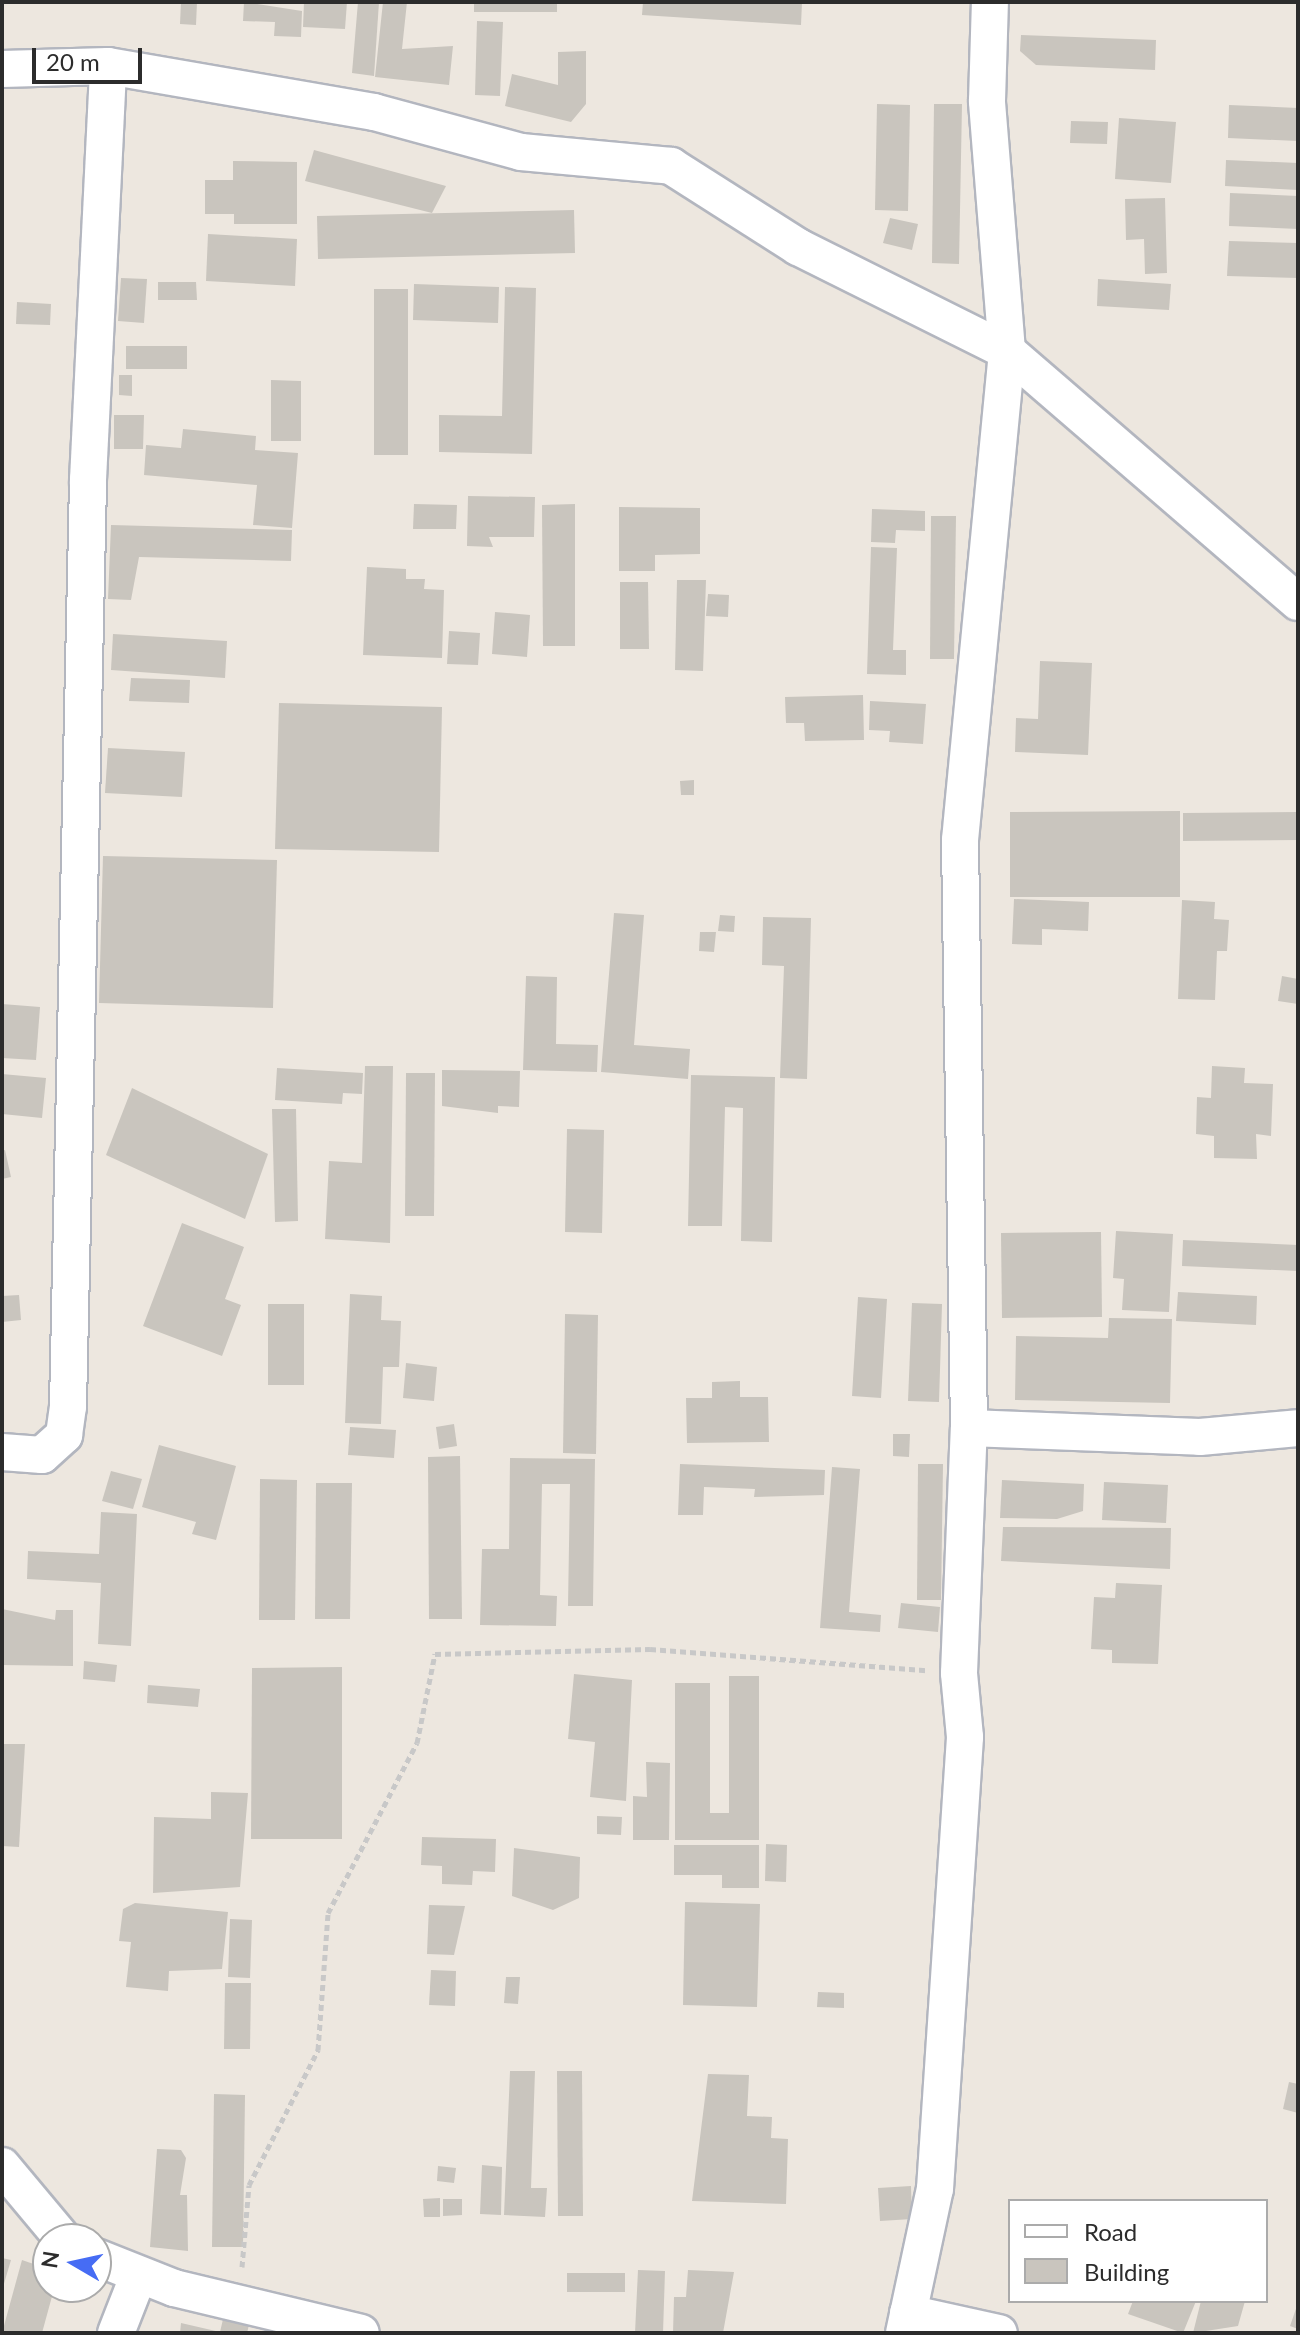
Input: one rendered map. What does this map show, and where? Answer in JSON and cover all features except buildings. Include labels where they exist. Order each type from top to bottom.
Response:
[{"type":"street","points":[[990,2],[987,101],[1007,351],[960,840],[969,1428],[959,1673],[965,1737],[935,2189],[906,2323],[999,2333]]},
{"type":"street","points":[[2,1452],[42,1455],[64,1435],[68,1406],[88,480],[108,66]]},
{"type":"street","points":[[2,69],[108,66],[374,112],[521,152],[671,166],[798,247],[1007,351],[1298,602]]},
{"type":"street","points":[[969,1428],[1200,1437],[1298,1428]]},
{"type":"street","points":[[2,2166],[50,2223]]},
{"type":"street","points":[[112,2265],[138,2277],[361,2333]]},
{"type":"street","points":[[116,2333],[138,2277]]},
{"type":"path","points":[[239,2301],[249,2185],[318,2050],[328,1913],[417,1743],[435,1654],[650,1649],[959,1673]]}]
